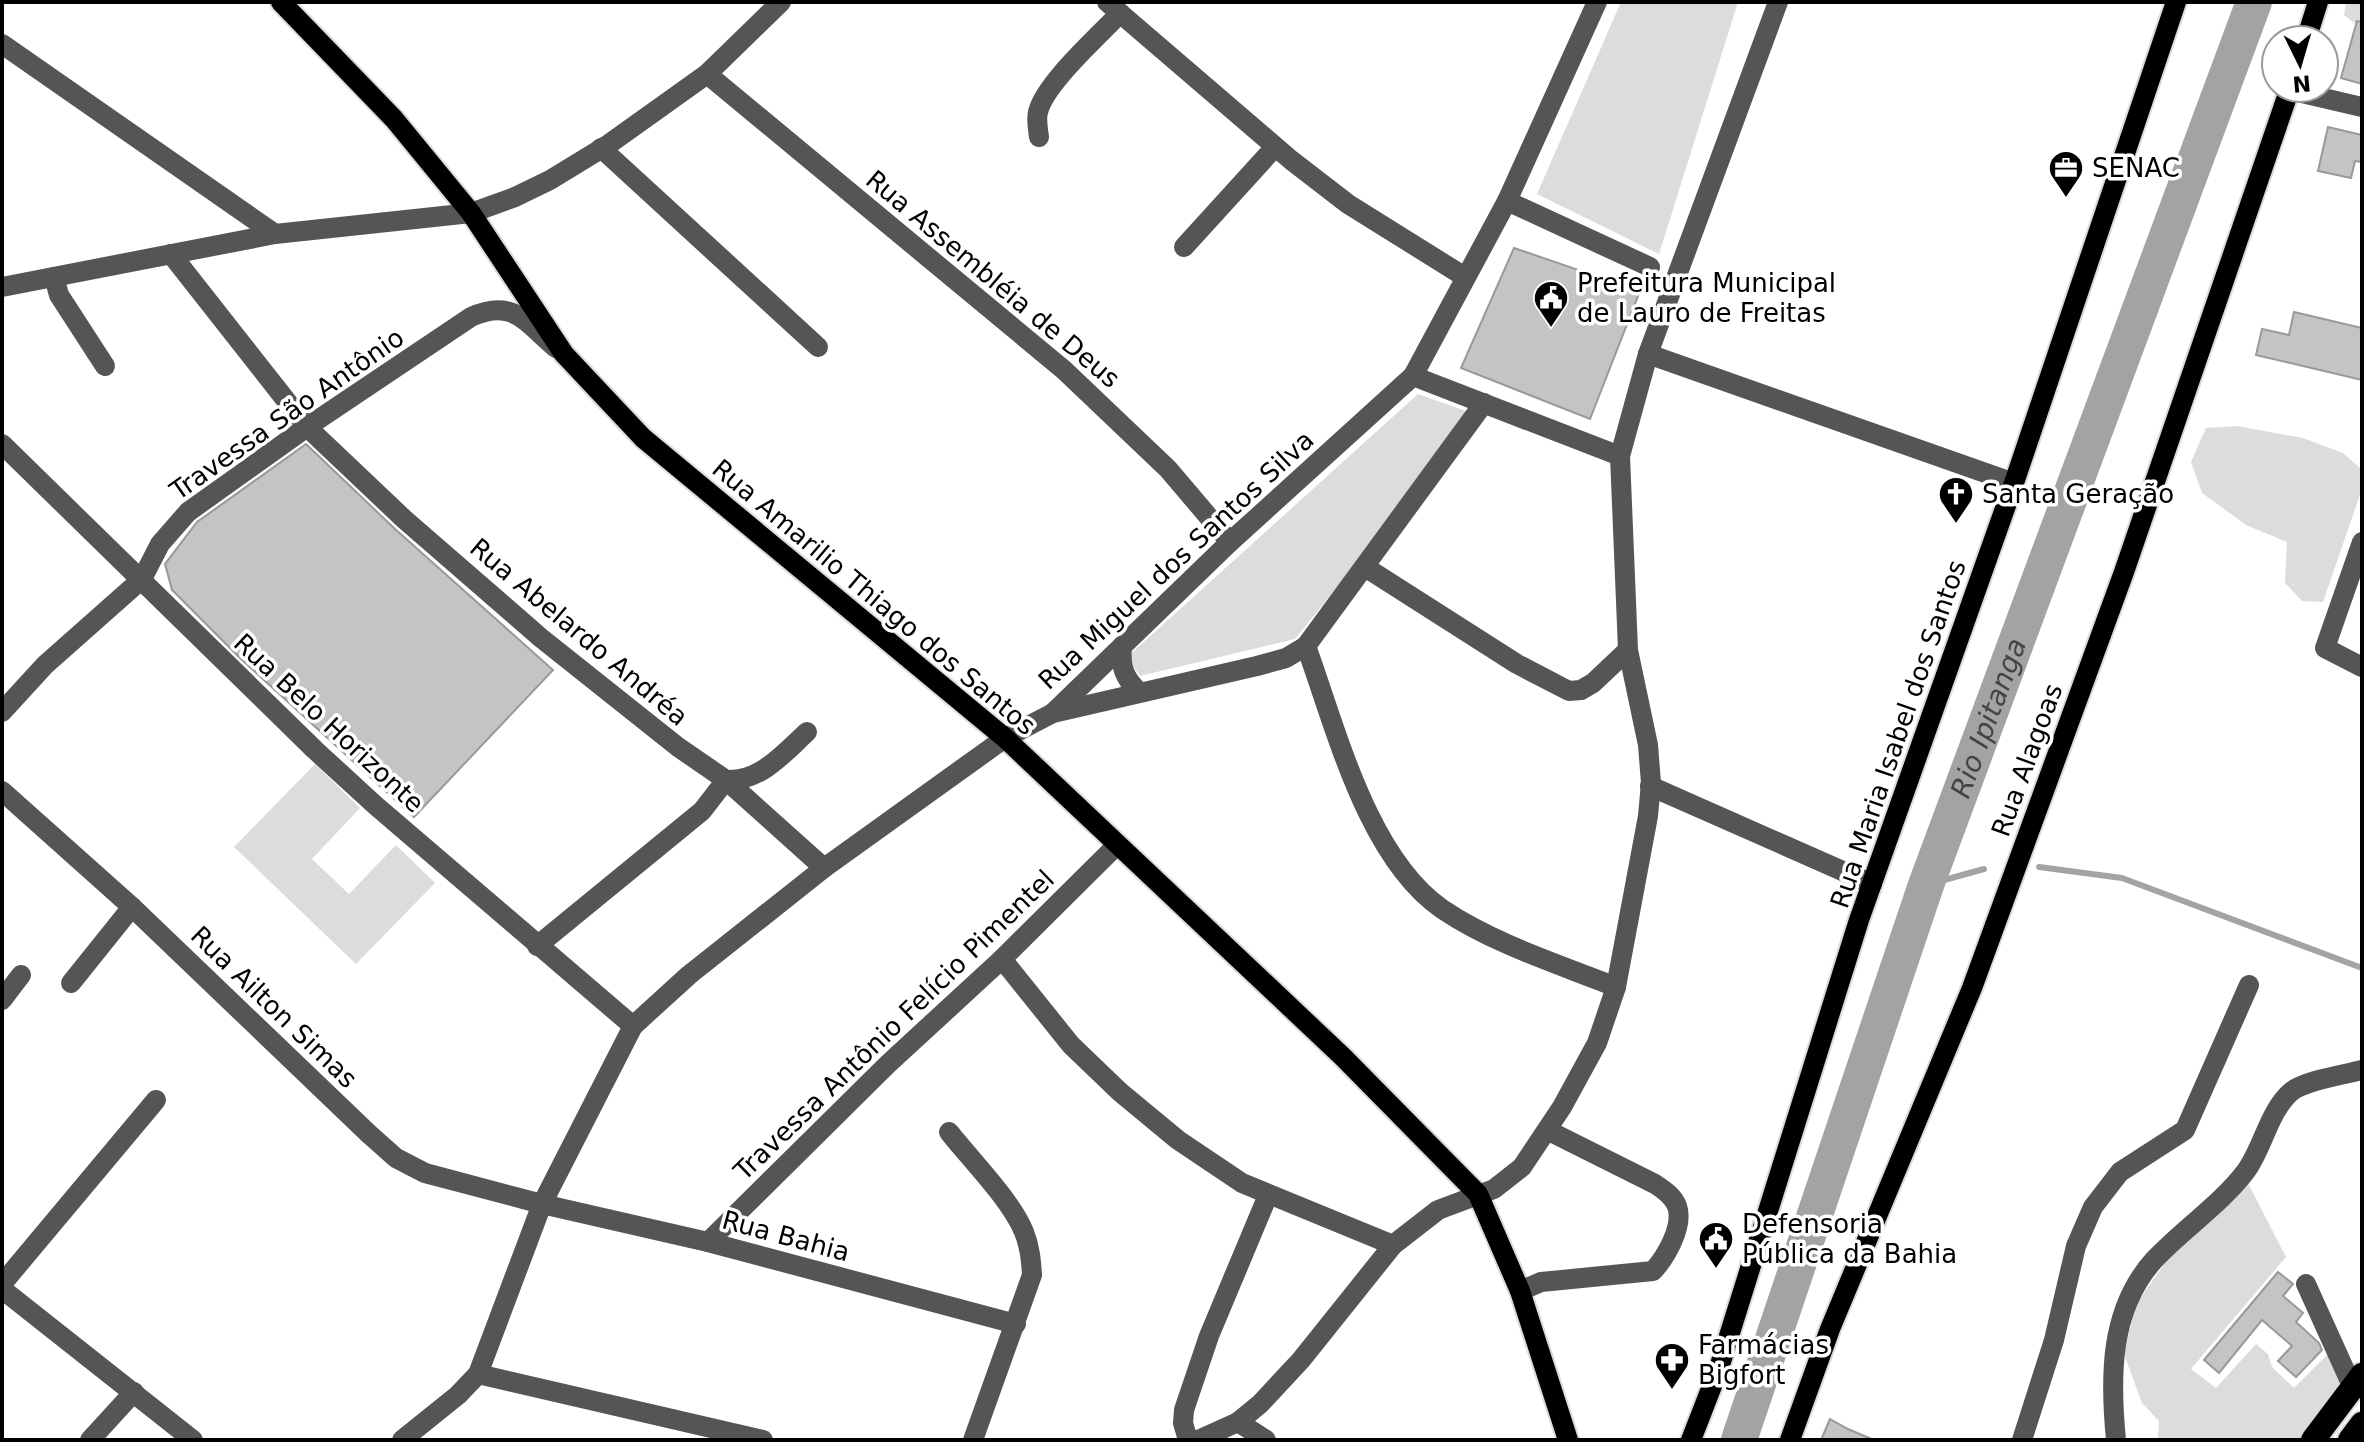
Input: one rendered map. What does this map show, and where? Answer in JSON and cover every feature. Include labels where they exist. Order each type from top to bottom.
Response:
[{"type":"highway","points":[[2313,1440],[2358,1382]]},
{"type":"highway","points":[[2350,1440],[2362,1424]]},
{"type":"main road","name":"Rua Amarilio Thiago dos Santos","points":[[281,2],[394,119],[471,213],[564,354],[643,438],[1005,738],[1343,1057],[1478,1194]]},
{"type":"main road","name":"Rua Maria Isabel dos Santos","points":[[1691,1440],[1719,1368],[1872,884],[2014,483],[2176,2]]},
{"type":"main road","points":[[2311,24],[2318,2]]},
{"type":"main road","name":"Rua Alagoas","points":[[1790,1440],[1830,1329],[1972,988],[2124,572],[2284,104]]},
{"type":"main road","points":[[1478,1194],[1520,1291],[1568,1440]]},
{"type":"street","points":[[2,287],[275,234],[471,213],[515,197],[550,180],[601,148],[707,74],[781,2]]},
{"type":"street","name":"Rua Miguel dos Santos Silva","points":[[478,1374],[542,1204],[633,1026],[689,975],[824,868],[1005,738],[1053,713],[1230,542],[1413,376],[1507,201],[1597,2]]},
{"type":"street","points":[[1198,1440],[1238,1422],[1301,1360],[1393,1245],[1438,1210],[1494,1189],[1508,1180],[1533,1153],[1597,1043],[1616,987],[1648,816],[1650,786],[1648,745],[1628,650],[1620,456],[1648,354],[1778,2]]},
{"type":"street","points":[[1039,137],[1037,115],[1042,100],[1114,8],[1275,147],[1348,204],[1465,277]]},
{"type":"street","points":[[2,44],[275,234]]},
{"type":"street","name":"Rua Assembléia de Deus","points":[[707,74],[1064,370],[1168,469],[1230,542]]},
{"type":"street","points":[[2340,102],[2362,107]]},
{"type":"street","points":[[1184,247],[1275,147]]},
{"type":"street","points":[[601,148],[818,347]]},
{"type":"street","points":[[1507,201],[1650,267]]},
{"type":"street","name":"Rua Abelardo Andréa","points":[[171,254],[307,427],[404,519],[541,638],[678,747],[726,780],[824,868]]},
{"type":"street","points":[[54,277],[59,295],[105,366]]},
{"type":"street","name":"Travessa São Antônio","points":[[2,712],[45,665],[142,579],[160,544],[188,512],[307,427],[471,317],[498,308],[512,311],[564,354]]},
{"type":"street","points":[[1648,354],[2014,483]]},
{"type":"street","points":[[1413,376],[1620,456]]},
{"type":"street","points":[[1053,713],[1271,662],[1286,658],[1306,646],[1484,403]]},
{"type":"street","name":"Rua Belo Horizonte","points":[[2,444],[315,750],[537,946],[633,1026]]},
{"type":"street","points":[[2362,542],[2325,648],[2362,667]]},
{"type":"street","points":[[1365,567],[1517,664],[1569,691],[1581,690],[1593,683],[1628,650]]},
{"type":"street","points":[[1122,646],[1122,671],[1139,692]]},
{"type":"street","points":[[1306,646],[1370,817],[1389,852],[1412,881],[1442,908],[1486,933],[1616,987]]},
{"type":"street","points":[[537,946],[702,811],[726,780],[743,781],[761,772],[807,732]]},
{"type":"street","points":[[1650,786],[1872,884]]},
{"type":"street","name":"Rua Ailton Simas","points":[[2,791],[132,907],[396,1158],[425,1173],[542,1204]]},
{"type":"street","name":"Travessa Antônio Felício Pimentel","points":[[708,1242],[1117,845]]},
{"type":"street","points":[[71,983],[132,907]]},
{"type":"street","points":[[1002,959],[1071,1045],[1120,1092],[1178,1140],[1242,1183],[1393,1245]]},
{"type":"street","points":[[2,1000],[21,975]]},
{"type":"street","points":[[2022,1440],[2054,1340],[2076,1246],[2093,1207],[2120,1172],[2185,1130],[2249,985]]},
{"type":"street","points":[[2116,1440],[2111,1386],[2113,1359],[2123,1314],[2136,1287],[2153,1262],[2247,1169],[2278,1110],[2292,1091],[2362,1070]]},
{"type":"street","points":[[156,1100],[2,1286],[193,1440]]},
{"type":"street","points":[[1520,1291],[1541,1282],[1653,1271],[1663,1260],[1677,1225],[1678,1208],[1670,1194],[1547,1130]]},
{"type":"street","points":[[949,1132],[1011,1209],[1030,1251],[1032,1275],[973,1440]]},
{"type":"street","points":[[1188,1440],[1183,1423],[1184,1410],[1209,1336],[1268,1195]]},
{"type":"street","name":"Rua Bahia","points":[[542,1204],[708,1242],[1016,1324]]},
{"type":"street","points":[[2306,1284],[2358,1382]]},
{"type":"street","points":[[402,1440],[458,1395],[478,1374],[763,1440]]},
{"type":"street","points":[[90,1440],[134,1392]]},
{"type":"street","points":[[1238,1422],[1266,1440]]},
{"type":"street","points":[[706,1427],[723,1440]]},
{"type":"shaded area","points":[[1621,2],[1738,2],[1659,254],[1537,194]]},
{"type":"shaded area","points":[[2346,2],[2362,2],[2362,29],[2344,15]]},
{"type":"shaded area","points":[[1418,394],[1477,415],[1295,639],[1140,676],[1127,657]]},
{"type":"shaded area","points":[[2237,426],[2303,438],[2343,453],[2362,470],[2362,489],[2323,602],[2302,601],[2285,583],[2287,542],[2246,525],[2202,493],[2191,462],[2206,428]]},
{"type":"shaded area","points":[[315,764],[360,808],[312,859],[349,894],[396,845],[435,883],[356,964],[234,847]]},
{"type":"shaded area","points":[[2248,1183],[2286,1257],[2191,1369],[2216,1388],[2256,1344],[2268,1354],[2272,1367],[2294,1388],[2327,1355],[2342,1381],[2301,1440],[2158,1440],[2159,1421],[2142,1403],[2124,1354],[2136,1304],[2175,1249]]},
{"type":"building","points":[[2357,21],[2362,22],[2362,84],[2341,78]]},
{"type":"building","points":[[2328,127],[2362,135],[2362,162],[2355,161],[2351,178],[2318,171]]},
{"type":"building","name":"Prefeitura Municipal de Lauro de Freitas","points":[[1514,248],[1640,291],[1590,419],[1461,368]]},
{"type":"building","points":[[2294,312],[2362,328],[2362,380],[2256,355],[2262,329],[2289,335]]},
{"type":"building","points":[[306,444],[395,529],[553,670],[414,817],[241,659],[172,590],[165,564],[197,522]]},
{"type":"building","points":[[2278,1272],[2293,1284],[2283,1296],[2303,1313],[2296,1322],[2319,1343],[2322,1350],[2296,1377],[2278,1361],[2292,1346],[2262,1320],[2219,1373],[2204,1360]]},
{"type":"building","points":[[1830,1419],[1848,1429],[1874,1440],[1821,1440]]},
{"type":"waterway","name":"Rio Ipitanga","points":[[1739,1440],[1926,885],[2254,2]]},
{"type":"waterway","points":[[2039,867],[2122,878],[2362,968]]},
{"type":"waterway","points":[[1926,885],[1984,869]]},
{"type":"place","name":"SENAC","points":[[2066,199]]},
{"type":"place","name":"Prefeitura Municipal de Lauro de Freitas","points":[[1551,329]]},
{"type":"place","name":"Santa Geração","points":[[1956,525]]},
{"type":"place","name":"Defensoria Pública da Bahia","points":[[1716,1270]]},
{"type":"place","name":"Farmácias Bigfort","points":[[1672,1391]]}]
